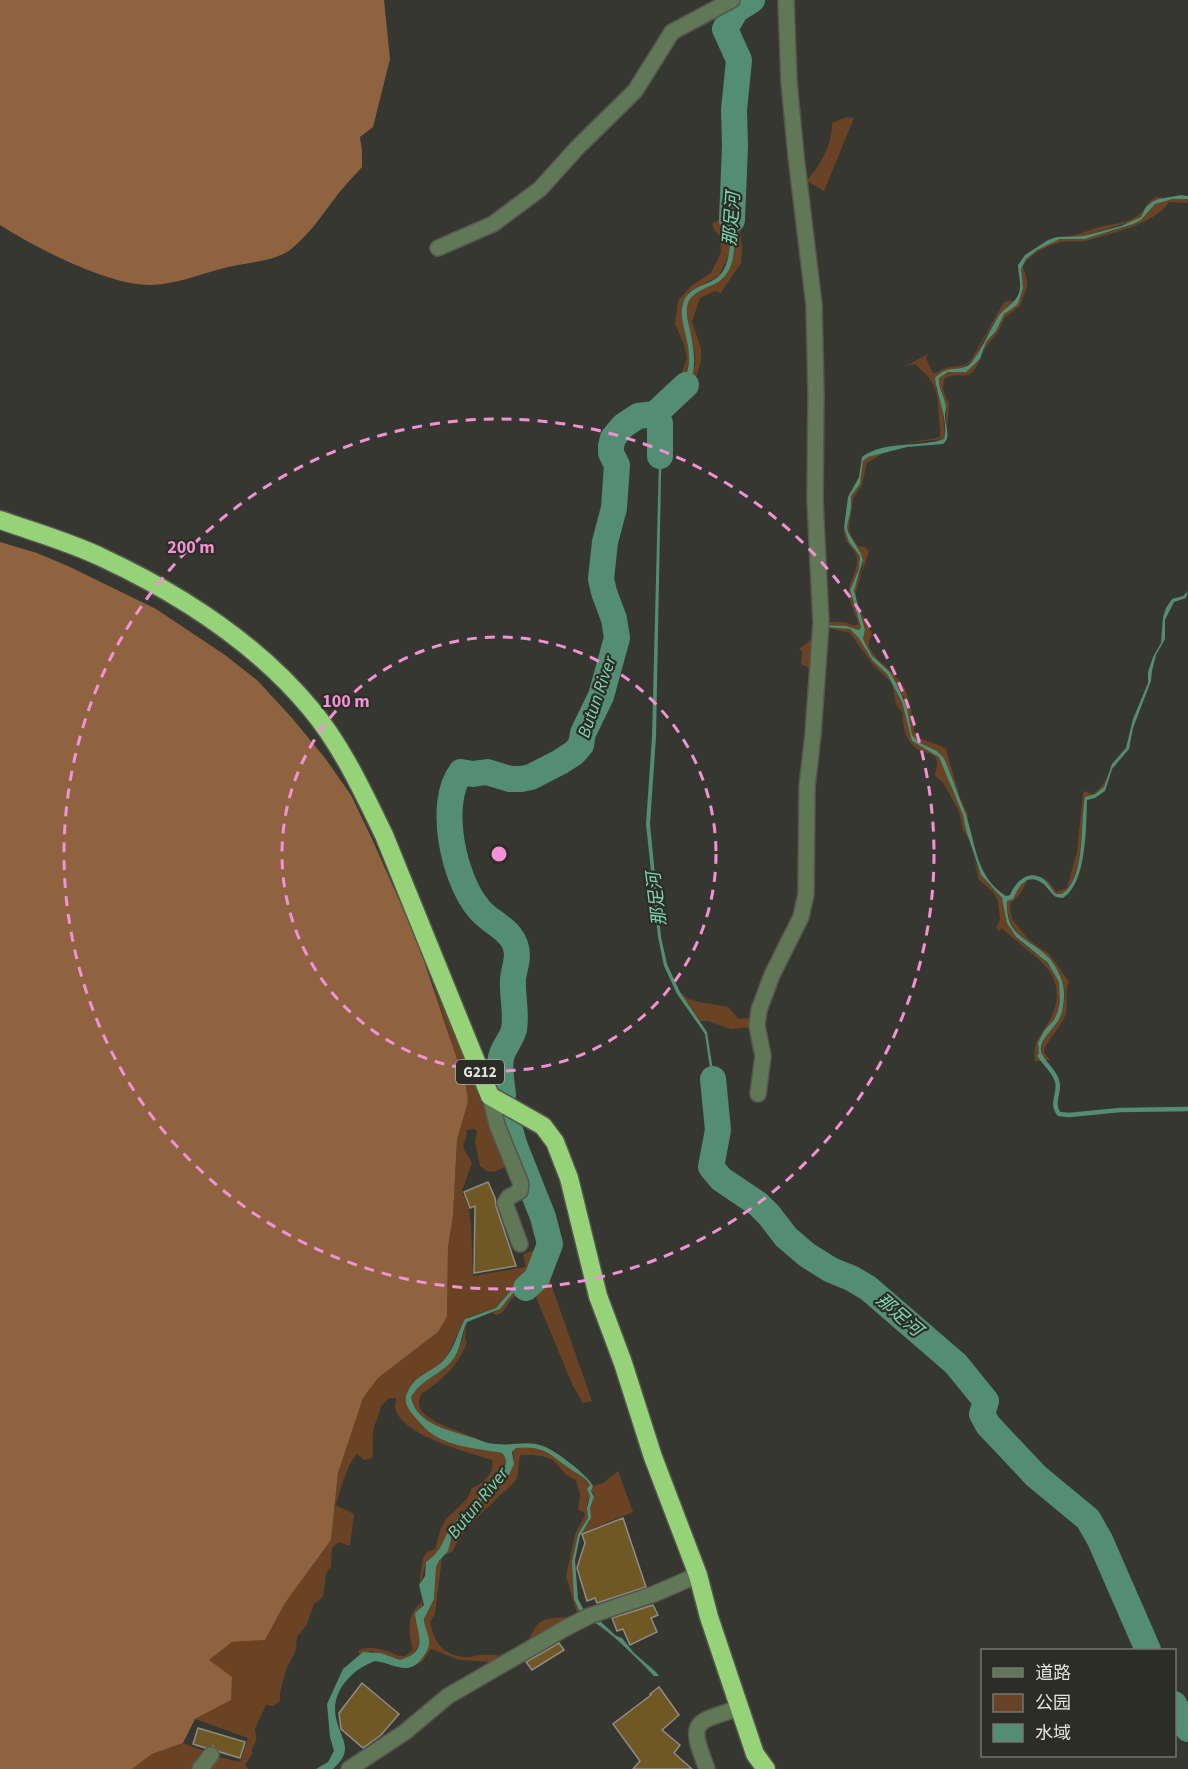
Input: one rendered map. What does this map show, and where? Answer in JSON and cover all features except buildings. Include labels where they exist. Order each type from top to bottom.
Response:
[{"type":"highway","name":"G212","points":[[0,520],[100,556],[176,596],[262,658],[312,711],[331,737],[384,835],[490,1096],[543,1126],[555,1142],[569,1178],[598,1296],[623,1363],[653,1457],[698,1575],[755,1754],[766,1769]]},
{"type":"street","points":[[438,248],[493,224],[540,189],[577,148],[635,92],[672,32],[732,0]]},
{"type":"street","points":[[758,1094],[763,1056],[757,1026],[759,1010],[772,975],[801,917],[806,894],[807,787],[813,734],[820,622],[815,500],[814,305],[789,82],[786,0]]},
{"type":"street","points":[[490,1096],[497,1125],[521,1184],[519,1191],[509,1197],[505,1203],[520,1244]]},
{"type":"street","points":[[349,1769],[405,1732],[448,1696],[564,1629],[590,1616],[654,1594],[698,1575]]},
{"type":"street","points":[[707,1769],[695,1733],[699,1725],[705,1719],[740,1708]]},
{"type":"street","points":[[200,1769],[211,1755]]},
{"type":"green space","points":[[847,117],[854,118],[824,191],[807,181],[811,221],[800,128],[807,180],[825,154],[832,123]]},
{"type":"green space","points":[[742,178],[739,222],[741,263],[721,293],[715,291],[700,298],[692,321],[701,349],[701,361],[694,384],[675,408],[660,419],[662,410],[687,387],[695,365],[686,311],[689,300],[693,295],[721,279],[733,257],[734,185]]},
{"type":"green space","points":[[731,188],[730,252],[719,276],[689,292],[682,305],[690,359],[684,380],[663,404],[665,390],[681,375],[687,358],[684,344],[675,324],[678,301],[691,286],[711,273],[721,253],[720,236],[712,224],[719,220],[722,199]]},
{"type":"green space","points":[[1157,197],[1164,198],[1146,207],[1141,217],[1133,221],[1084,236],[1069,236],[1133,219],[1149,202]]},
{"type":"green space","points":[[1173,199],[1188,199],[1188,203],[1169,202],[1153,216],[1131,227],[1085,241],[1057,243],[1030,258],[1023,266],[1027,287],[1020,306],[1005,317],[998,332],[983,351],[986,342],[996,331],[1001,317],[1019,301],[1023,288],[1021,269],[1028,256],[1060,239],[1085,239],[1122,228],[1141,220],[1155,204]]},
{"type":"green space","points":[[1015,301],[998,317],[982,343],[975,360],[961,368],[939,373],[936,388],[942,406],[944,439],[907,443],[940,437],[940,432],[938,401],[932,382],[915,364],[906,366],[928,354],[926,359],[933,373],[967,363],[971,360],[1004,302]]},
{"type":"green space","points":[[811,307],[813,499],[818,622],[814,670],[801,664],[802,652],[799,649],[814,637],[811,516],[808,498],[808,308]]},
{"type":"green space","points":[[980,359],[968,375],[949,376],[944,379],[943,390],[949,404],[947,431],[946,406],[939,378],[950,372],[968,369]]},
{"type":"green space","points":[[885,452],[867,463],[862,485],[853,499],[849,528],[851,536],[858,546],[865,547],[869,551],[856,591],[856,603],[854,588],[862,571],[863,560],[850,538],[847,526],[851,496],[860,484],[863,461],[868,457]]},
{"type":"green space","points":[[844,528],[849,542],[860,556],[859,569],[850,590],[861,627],[859,630],[846,626],[824,625],[827,622],[844,622],[854,626],[858,624],[849,593],[857,556],[846,539]]},
{"type":"green space","points":[[858,607],[872,633],[869,641],[871,651],[902,683],[905,689],[915,734],[946,749],[960,798],[968,815],[967,820],[944,758],[937,751],[920,743],[912,735],[906,702],[890,672],[872,656],[863,639],[865,630]]},
{"type":"green space","points":[[824,627],[850,629],[892,683],[873,665],[850,633]]},
{"type":"green space","points":[[892,684],[902,702],[912,741],[936,754],[943,764],[962,812],[969,841],[963,830],[959,811],[944,784],[935,775],[937,766],[935,757],[916,748],[906,736],[903,714],[896,704]]},
{"type":"green space","points":[[1107,777],[1104,787],[1085,801],[1076,871],[1068,888],[1062,894],[1056,894],[1040,877],[1047,880],[1057,892],[1067,888],[1077,852],[1084,791],[1092,794],[1101,787]]},
{"type":"green space","points":[[972,851],[983,877],[1004,903],[1013,934],[1048,964],[1060,985],[1061,999],[1058,1013],[1038,1044],[1038,1055],[1041,1061],[1035,1061],[1035,1048],[1050,1020],[1056,1003],[1057,989],[1046,966],[1002,928],[999,931],[996,928],[1000,920],[998,901],[992,891],[979,880]]},
{"type":"green space","points":[[1024,881],[1027,881],[1020,894],[1011,903],[1012,919],[1029,940],[1050,955],[1069,982],[1065,1016],[1044,1050],[1050,1060],[1042,1056],[1042,1047],[1063,1006],[1065,995],[1057,970],[1021,936],[1013,927],[1008,916],[1007,901]]},
{"type":"green space","points":[[802,902],[752,1027],[731,1029],[708,1021],[700,1021],[680,992],[688,999],[728,1007],[739,1019],[749,1018],[755,997],[780,938],[788,929]]},
{"type":"green space","points":[[432,984],[454,1032],[507,1166],[494,1172],[487,1171],[480,1166],[475,1141],[477,1132],[475,1129],[466,1130],[464,1148],[472,1163],[462,1191],[469,1209],[473,1276],[526,1267],[523,1254],[539,1249],[542,1259],[532,1282],[525,1287],[511,1290],[496,1308],[468,1317],[463,1322],[447,1357],[437,1367],[413,1382],[407,1392],[417,1418],[433,1434],[455,1444],[502,1453],[506,1460],[498,1477],[455,1522],[440,1551],[426,1563],[419,1585],[423,1558],[427,1552],[435,1549],[446,1519],[467,1499],[472,1488],[481,1484],[488,1477],[492,1469],[492,1460],[436,1441],[408,1426],[399,1417],[395,1407],[396,1398],[389,1398],[381,1406],[373,1431],[372,1458],[364,1460],[357,1454],[353,1459],[335,1505],[354,1514],[350,1546],[339,1542],[332,1548],[331,1566],[326,1574],[323,1597],[314,1604],[307,1624],[297,1637],[296,1650],[286,1670],[280,1701],[273,1706],[266,1705],[255,1729],[256,1739],[252,1754],[245,1765],[248,1769],[204,1769],[214,1756],[240,1762],[248,1738],[195,1719],[231,1700],[209,1660],[232,1642],[265,1640],[285,1603],[331,1540],[338,1473],[363,1398],[378,1378],[438,1332],[447,1317],[448,1247],[453,1216],[457,1140],[468,1102],[448,1030]]},
{"type":"green space","points":[[544,1264],[592,1401],[583,1403],[573,1386],[533,1290],[515,1297],[500,1314],[492,1313],[500,1309],[514,1292],[532,1287],[540,1276]]},
{"type":"green space","points":[[466,1324],[465,1339],[467,1342],[461,1355],[445,1375],[422,1393],[419,1402],[421,1410],[428,1417],[476,1439],[428,1421],[414,1407],[411,1397],[419,1386],[454,1359],[461,1345]]},
{"type":"green space","points":[[532,1447],[553,1456],[590,1485],[587,1489],[590,1496],[587,1504],[588,1518],[578,1534],[572,1562],[579,1610],[585,1615],[437,1695],[491,1662],[460,1660],[431,1649],[422,1662],[414,1666],[426,1650],[424,1619],[434,1599],[436,1567],[442,1557],[435,1614],[430,1622],[437,1642],[451,1654],[468,1657],[512,1653],[526,1643],[542,1621],[577,1613],[566,1576],[575,1534],[585,1515],[584,1512],[578,1510],[580,1495],[576,1480],[566,1474],[555,1461],[541,1456],[521,1455],[518,1475],[514,1483],[468,1528],[452,1552],[445,1555],[458,1525],[509,1475],[514,1460],[513,1450]]},
{"type":"green space","points":[[618,1471],[633,1512],[581,1533],[590,1522],[593,1486],[603,1483]]},
{"type":"green space","points":[[421,1599],[423,1606],[418,1611],[420,1640],[415,1652],[400,1660],[372,1651],[359,1654],[359,1650],[375,1648],[405,1656],[413,1649],[410,1624],[413,1612],[421,1603]]},
{"type":"green space","points":[[183,1743],[209,1753],[198,1769],[132,1769],[152,1754]]},
{"type":"shaded area","points":[[0,0],[384,0],[390,59],[373,127],[360,137],[362,167],[303,238],[290,250],[277,257],[152,285],[115,279],[73,264],[0,225]]},
{"type":"shaded area","points":[[0,542],[37,553],[68,566],[156,609],[225,655],[258,681],[292,718],[325,758],[351,795],[373,841],[418,943],[466,1086],[468,1102],[457,1140],[453,1216],[448,1247],[447,1317],[438,1332],[378,1378],[363,1398],[338,1473],[331,1540],[285,1603],[265,1640],[232,1642],[209,1660],[232,1677],[231,1700],[195,1719],[183,1743],[152,1754],[132,1769],[0,1769]]},
{"type":"water","points":[[734,185],[734,249],[729,271],[718,282],[697,293],[688,303],[687,316],[694,355],[692,375],[682,392],[662,410],[663,405],[687,372],[689,363],[688,344],[682,319],[685,298],[693,290],[718,277],[724,270],[730,248],[731,188]]},
{"type":"water","points":[[1181,195],[1188,196],[1188,199],[1173,199],[1155,204],[1141,220],[1133,224],[1085,239],[1060,239],[1037,250],[1026,259],[1021,269],[1023,288],[1019,301],[1004,314],[996,331],[986,342],[980,359],[966,372],[948,372],[939,378],[946,407],[948,435],[946,441],[943,444],[907,447],[868,457],[863,461],[860,484],[851,496],[848,532],[863,560],[854,591],[865,630],[863,639],[872,656],[890,672],[899,689],[907,708],[912,735],[920,743],[937,751],[944,758],[966,815],[978,860],[988,880],[1006,896],[1010,895],[1022,879],[1031,875],[1046,881],[1056,894],[1062,894],[1070,887],[1079,863],[1085,797],[1095,794],[1104,787],[1112,764],[1126,748],[1133,719],[1148,683],[1148,672],[1153,657],[1161,643],[1166,608],[1172,599],[1183,596],[1188,591],[1186,598],[1174,602],[1165,620],[1165,639],[1156,655],[1151,681],[1133,728],[1129,749],[1112,769],[1105,791],[1087,800],[1084,853],[1077,880],[1071,891],[1063,898],[1056,897],[1042,883],[1032,879],[1024,882],[1013,899],[1007,901],[1007,913],[1014,930],[1050,959],[1063,985],[1062,1012],[1044,1040],[1041,1050],[1046,1060],[1041,1061],[1038,1043],[1058,1011],[1059,982],[1048,963],[1016,937],[1007,923],[1002,898],[981,875],[963,815],[939,757],[912,741],[902,702],[887,674],[873,661],[858,637],[850,629],[824,627],[824,625],[846,626],[859,630],[861,627],[850,590],[859,569],[860,556],[849,542],[844,528],[848,497],[859,477],[862,457],[881,448],[944,439],[944,417],[935,378],[944,371],[964,367],[972,362],[998,317],[1019,293],[1018,265],[1025,255],[1057,237],[1084,236],[1121,226],[1141,217],[1146,207],[1152,202]]},
{"type":"water","points":[[660,420],[662,426],[656,737],[650,824],[661,937],[667,964],[680,992],[707,1032],[717,1096],[718,1112],[715,1113],[705,1034],[677,994],[664,966],[658,937],[646,824],[652,737]]},
{"type":"water","points":[[542,1259],[544,1264],[540,1276],[532,1287],[514,1292],[500,1309],[467,1322],[455,1357],[446,1367],[420,1386],[411,1397],[414,1407],[420,1414],[436,1425],[491,1443],[531,1443],[543,1446],[571,1463],[590,1481],[594,1497],[590,1508],[591,1518],[580,1536],[575,1560],[578,1599],[585,1615],[579,1610],[574,1599],[572,1562],[578,1534],[588,1518],[587,1508],[590,1496],[587,1489],[590,1485],[582,1476],[547,1452],[534,1448],[516,1448],[512,1452],[514,1464],[509,1475],[465,1517],[452,1536],[448,1551],[436,1567],[434,1599],[424,1619],[429,1640],[425,1654],[412,1667],[400,1668],[375,1661],[351,1676],[336,1699],[335,1708],[345,1745],[343,1756],[333,1769],[316,1769],[328,1762],[334,1751],[330,1737],[327,1704],[343,1669],[363,1652],[381,1653],[400,1660],[415,1652],[420,1641],[415,1613],[424,1605],[419,1585],[425,1576],[426,1562],[437,1553],[455,1522],[487,1490],[506,1463],[502,1453],[448,1442],[429,1432],[408,1407],[407,1393],[416,1380],[440,1364],[448,1355],[465,1319],[496,1308],[513,1288],[528,1285],[535,1278]]},
{"type":"water","points":[[594,1618],[616,1636],[622,1638],[634,1653],[659,1676],[654,1676],[616,1639],[593,1622]]},
{"type":"waterway","name":"那足河","points":[[732,220],[734,110],[739,60],[725,29],[736,10],[752,0]]},
{"type":"waterway","name":"那足河","points":[[660,456],[660,423],[655,414],[686,385]]},
{"type":"waterway","name":"Butun River","points":[[503,1095],[500,1063],[514,1029],[513,979],[517,952],[514,941],[479,909],[462,880],[452,842],[450,803],[454,786],[461,772],[473,774],[487,772],[510,779],[531,777],[560,762],[574,753],[581,745],[583,733],[601,696],[617,638],[614,619],[601,579],[605,542],[614,508],[617,465],[611,453],[611,446],[613,438],[623,426],[638,416],[655,414]]},
{"type":"waterway","points":[[1040,1056],[1057,1081],[1055,1105],[1059,1114],[1188,1109]]},
{"type":"waterway","name":"那足河","points":[[713,1079],[718,1130],[711,1167],[721,1179],[758,1204],[786,1237],[807,1255],[868,1288],[956,1364],[986,1401],[982,1414],[988,1425],[1036,1476],[1088,1519],[1100,1540],[1148,1649]]},
{"type":"waterway","name":"Butun River","points":[[506,1115],[514,1144],[543,1217],[550,1244],[537,1278],[526,1288]]},
{"type":"waterway","name":"那足河","points":[[1176,1708],[1188,1729]]}]
